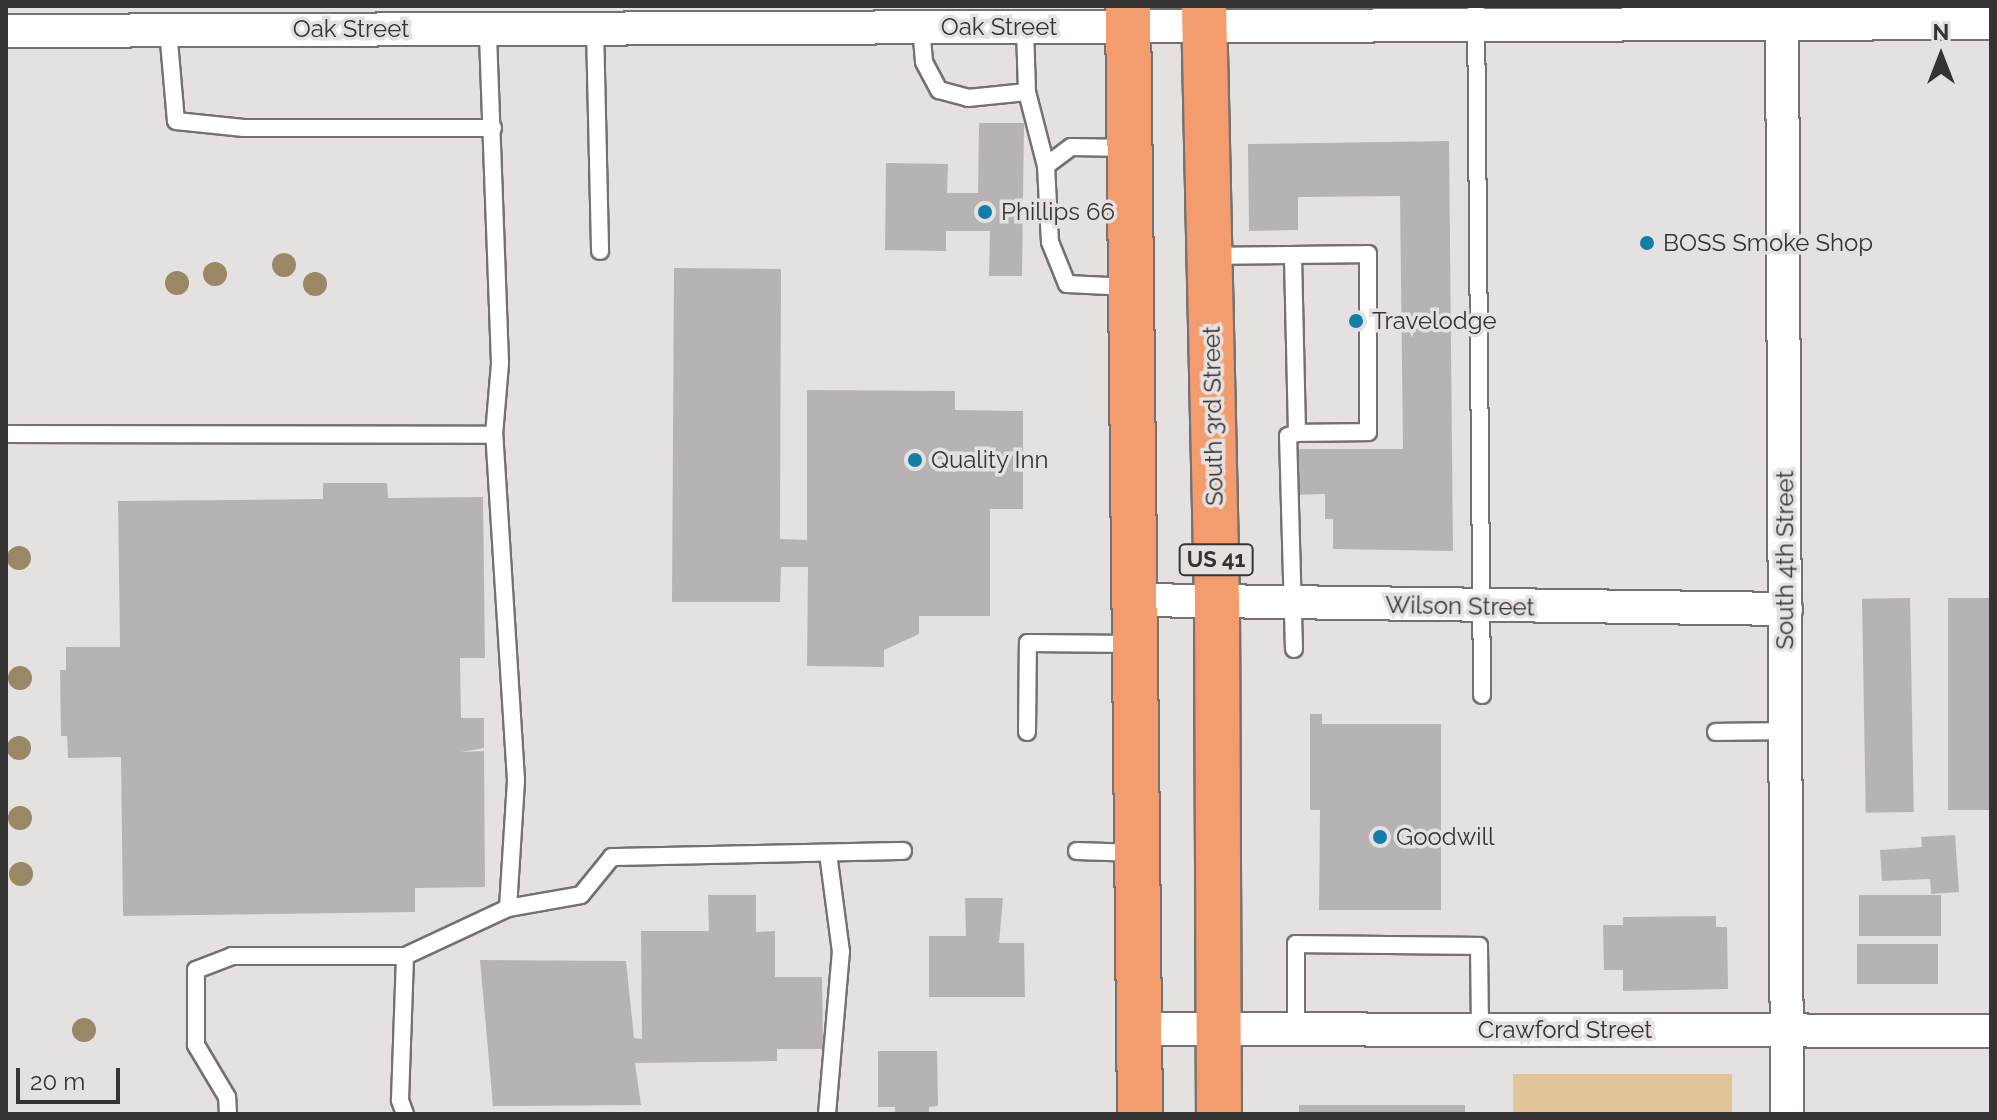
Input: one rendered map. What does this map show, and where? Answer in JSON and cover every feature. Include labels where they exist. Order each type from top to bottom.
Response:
[{"type":"highway","points":[[1128,16],[1140,1114]]},
{"type":"highway","name":"South 3rd Street","points":[[1204,16],[1217,603],[1219,1114]]},
{"type":"street","name":"Oak Street","points":[[6,31],[595,28],[830,17],[921,27],[1025,27],[1128,16],[1782,15],[1991,23]]},
{"type":"street","name":"South 4th Street","points":[[1782,15],[1787,1114]]},
{"type":"street","name":"Wilson Street","points":[[1135,600],[1786,609]]},
{"type":"street","name":"Crawford Street","points":[[1140,1029],[1991,1031]]},
{"type":"lane","points":[[1476,16],[1482,695]]},
{"type":"lane","points":[[921,27],[924,62],[939,90],[968,98],[1027,92]]},
{"type":"lane","points":[[1025,27],[1027,92],[1046,166],[1050,242],[1067,284],[1132,287]]},
{"type":"lane","points":[[595,28],[600,251]]},
{"type":"lane","points":[[488,29],[500,363],[494,435],[516,780],[508,908]]},
{"type":"lane","points":[[168,30],[176,121],[244,128],[493,128]]},
{"type":"lane","points":[[1046,166],[1071,147],[1130,148]]},
{"type":"lane","points":[[1209,256],[1368,254],[1368,432],[1297,433],[1288,436],[1294,649]]},
{"type":"lane","points":[[1293,256],[1297,433]]},
{"type":"lane","points":[[6,434],[494,435]]},
{"type":"lane","points":[[1027,732],[1028,643],[1136,644]]},
{"type":"lane","points":[[1716,732],[1786,731]]},
{"type":"lane","points":[[228,1114],[227,1097],[196,1045],[196,970],[232,956],[405,956],[508,908],[581,895],[612,857],[903,851]]},
{"type":"lane","points":[[1077,851],[1139,853]]},
{"type":"lane","points":[[827,1114],[841,952],[828,853]]},
{"type":"lane","points":[[1296,1030],[1296,944],[1479,946],[1480,1030]]},
{"type":"lane","points":[[405,956],[400,1100],[405,1114]]},
{"type":"shaded area","points":[[1513,1074],[1732,1074],[1732,1114],[1513,1114]]},
{"type":"building","points":[[979,123],[1024,123],[1022,276],[989,276],[990,231],[946,231],[946,251],[885,250],[886,163],[948,164],[947,193],[978,193]]},
{"type":"building","points":[[1449,141],[1453,551],[1333,549],[1333,519],[1325,519],[1325,494],[1292,495],[1291,449],[1403,449],[1400,196],[1298,197],[1298,230],[1249,231],[1248,144]]},
{"type":"building","name":"Quality Inn","points":[[674,268],[781,269],[780,539],[807,540],[807,390],[955,391],[955,410],[1023,411],[1023,509],[990,509],[990,616],[919,616],[919,634],[884,650],[884,667],[807,666],[808,567],[781,567],[780,602],[672,602]]},
{"type":"building","points":[[323,483],[387,483],[388,498],[483,497],[485,658],[460,658],[461,718],[484,718],[484,748],[461,752],[484,751],[485,887],[415,888],[415,912],[123,916],[121,757],[68,758],[67,736],[61,736],[60,670],[66,670],[66,647],[120,647],[118,501],[323,499]]},
{"type":"building","points":[[1910,598],[1914,812],[1866,813],[1862,599]]},
{"type":"building","points":[[1948,598],[1991,598],[1991,810],[1948,810]]},
{"type":"building","name":"Goodwill","points":[[1310,714],[1322,714],[1322,724],[1441,724],[1441,910],[1319,910],[1320,810],[1310,810]]},
{"type":"building","points":[[1955,835],[1959,892],[1931,894],[1930,879],[1882,881],[1880,850],[1922,847],[1921,837]]},
{"type":"building","points":[[708,895],[756,895],[756,932],[775,931],[775,977],[822,977],[823,1049],[777,1049],[777,1061],[635,1063],[641,1105],[493,1106],[480,960],[626,961],[634,1038],[642,1039],[641,931],[709,931]]},
{"type":"building","points":[[1859,895],[1941,895],[1941,936],[1859,936]]},
{"type":"building","points":[[965,898],[1003,898],[999,943],[1024,943],[1025,997],[929,997],[929,936],[966,936]]},
{"type":"building","points":[[1716,916],[1716,927],[1727,927],[1728,989],[1623,991],[1623,970],[1604,970],[1603,925],[1623,925],[1623,917]]},
{"type":"building","points":[[1857,944],[1938,944],[1938,984],[1857,984]]},
{"type":"building","points":[[878,1051],[937,1051],[938,1106],[929,1107],[929,1114],[895,1114],[895,1107],[878,1107]]},
{"type":"building","points":[[1299,1105],[1465,1105],[1465,1114],[1299,1114]]},
{"type":"place","name":"Phillips 66","points":[[985,212]]},
{"type":"place","name":"BOSS Smoke Shop","points":[[1647,243]]},
{"type":"place","name":"Travelodge","points":[[1356,321]]},
{"type":"place","name":"Quality Inn","points":[[915,460]]},
{"type":"place","name":"Goodwill","points":[[1380,837]]}]
